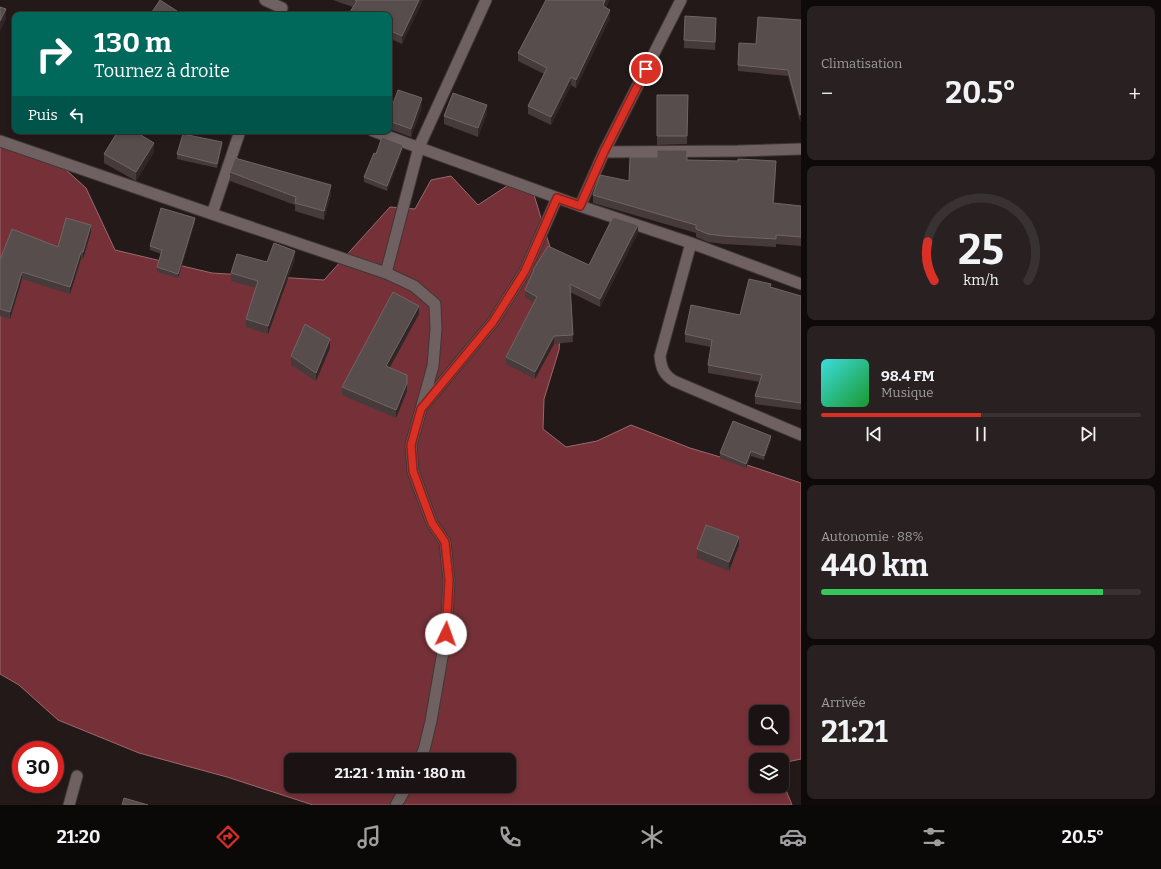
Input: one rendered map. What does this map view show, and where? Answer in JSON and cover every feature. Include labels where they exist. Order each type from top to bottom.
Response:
[{"type":"street","points":[[265,0],[282,8]]},
{"type":"street","points":[[386,273],[419,147],[486,0]]},
{"type":"street","points":[[580,206],[604,152],[681,0]]},
{"type":"street","points":[[212,214],[239,134]]},
{"type":"street","points":[[382,134],[557,198],[692,243],[801,284]]},
{"type":"street","points":[[0,141],[386,273],[414,286],[435,304],[436,329],[433,366],[411,445],[413,471],[432,523],[445,542],[449,580],[446,634],[431,721],[422,753]]},
{"type":"street","points":[[604,152],[801,149]]},
{"type":"street","points":[[421,409],[493,322],[525,271],[557,198]]},
{"type":"street","points":[[692,243],[660,356],[661,366],[667,376],[674,381],[801,435]]},
{"type":"street","points":[[69,805],[77,776]]},
{"type":"street","points":[[396,805],[403,793]]},
{"type":"shaded area","points":[[0,141],[54,159],[86,188],[115,250],[212,273],[324,280],[390,207],[415,209],[431,180],[451,176],[478,205],[513,182],[534,195],[564,293],[559,350],[544,399],[543,429],[566,447],[597,441],[631,425],[690,448],[801,483],[801,759],[789,762],[789,753],[749,753],[749,793],[787,793],[792,805],[313,805],[227,777],[139,753],[58,720],[19,685],[0,674]]},
{"type":"building","points":[[160,0],[178,12],[152,12]]},
{"type":"building","points":[[355,0],[419,0],[402,36],[392,31],[392,12],[350,12],[357,1]]},
{"type":"building","points":[[546,0],[605,0],[603,6],[610,10],[576,80],[571,77],[551,117],[528,106],[547,68],[518,53]]},
{"type":"building","points":[[0,7],[6,9],[0,21]]},
{"type":"building","points":[[685,16],[716,18],[715,42],[684,40]]},
{"type":"building","points":[[758,17],[801,20],[800,115],[788,70],[738,65],[739,43],[756,44]]},
{"type":"building","points":[[398,90],[422,98],[411,129],[392,122],[392,107]]},
{"type":"building","points":[[453,93],[487,105],[478,128],[444,116]]},
{"type":"building","points":[[657,95],[688,95],[687,136],[657,136]]},
{"type":"building","points":[[116,134],[139,134],[154,143],[136,172],[104,154]]},
{"type":"building","points":[[183,134],[222,142],[217,164],[177,154]]},
{"type":"building","points":[[382,137],[403,145],[387,186],[364,177],[374,153],[376,154]]},
{"type":"building","points":[[657,150],[687,150],[687,160],[738,161],[738,159],[776,161],[773,203],[801,206],[801,237],[776,235],[776,239],[708,234],[696,229],[696,225],[593,195],[600,175],[629,181],[630,157],[657,157]]},
{"type":"building","points":[[235,158],[331,185],[324,211],[295,203],[296,197],[230,172]]},
{"type":"building","points":[[161,208],[195,218],[178,274],[157,267],[162,250],[150,246]]},
{"type":"building","points":[[613,217],[638,225],[600,299],[570,284],[573,335],[554,336],[535,372],[506,357],[537,297],[525,290],[533,270],[548,246],[589,265]]},
{"type":"building","points":[[66,218],[91,225],[70,287],[22,272],[10,312],[0,309],[0,260],[12,229],[58,247]]},
{"type":"building","points":[[274,243],[295,251],[268,326],[246,319],[258,281],[231,273],[237,254],[267,262]]},
{"type":"building","points":[[749,279],[771,284],[770,287],[801,296],[801,403],[755,396],[762,375],[708,365],[712,340],[685,334],[691,305],[740,315]]},
{"type":"building","points":[[393,292],[419,306],[386,366],[407,375],[407,383],[396,410],[342,387]]},
{"type":"building","points":[[305,324],[330,339],[316,373],[291,356]]},
{"type":"building","points":[[733,421],[771,436],[764,456],[751,451],[746,464],[720,453]]},
{"type":"building","points":[[706,525],[739,537],[729,562],[697,549]]},
{"type":"building","points":[[124,798],[148,805],[122,805]]},
{"type":"route","points":[[446,634],[449,580],[445,542],[432,523],[413,471],[411,445],[421,409],[493,322],[525,271],[544,231],[557,198],[580,206],[604,152],[646,69]]}]
